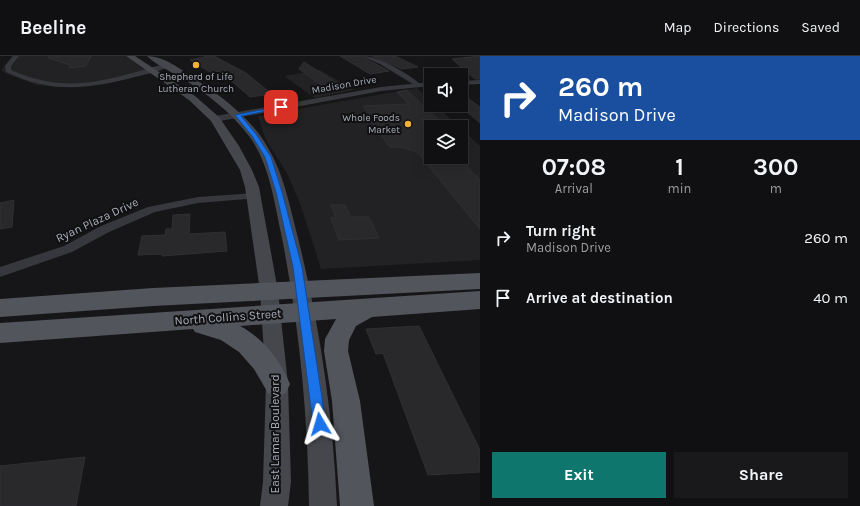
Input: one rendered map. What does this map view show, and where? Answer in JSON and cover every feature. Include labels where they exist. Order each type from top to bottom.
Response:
[{"type":"main road","name":"East Lamar Boulevard","points":[[130,56],[192,98],[215,119],[233,146],[246,170],[254,196],[270,302],[277,384],[277,482],[274,506]]},
{"type":"main road","points":[[152,56],[203,87],[238,115],[254,136],[273,168],[297,267],[302,300],[320,424],[323,506]]},
{"type":"main road","name":"North Collins Street","points":[[0,308],[270,302],[480,281]]},
{"type":"main road","name":"North Collins Street","points":[[302,300],[369,307],[480,300]]},
{"type":"main road","name":"North Collins Street","points":[[0,333],[146,323],[270,302]]},
{"type":"main road","points":[[357,506],[346,401],[336,352],[337,339],[348,319],[369,307]]},
{"type":"main road","points":[[146,323],[200,324],[232,332],[258,353],[277,384]]},
{"type":"street","points":[[16,56],[8,66],[8,71],[34,82],[61,85],[99,82],[167,65]]},
{"type":"street","points":[[365,56],[382,63],[418,85]]},
{"type":"street","points":[[468,83],[480,82]]},
{"type":"street","name":"Madison Drive","points":[[215,119],[381,89],[424,85]]},
{"type":"street","name":"Ryan Plaza Drive","points":[[0,272],[68,250],[105,229],[152,208],[198,200],[254,196]]},
{"type":"shaded area","points":[[12,56],[126,56],[150,73],[83,85],[56,87],[37,85],[7,74],[1,70]]},
{"type":"shaded area","points":[[320,70],[354,90],[315,98],[284,76]]},
{"type":"shaded area","points":[[417,88],[424,94],[424,112],[443,112],[452,120],[424,120],[424,164],[468,164],[468,135],[480,146],[480,260],[321,269],[301,206],[288,175],[266,140],[258,116]]},
{"type":"building","points":[[49,56],[91,56],[86,66],[69,68],[70,65],[49,58]]},
{"type":"building","points":[[204,56],[214,56],[246,73],[272,94],[250,97],[220,71],[212,73],[190,60],[205,57]]},
{"type":"building","points":[[340,56],[361,56],[389,71],[370,74]]},
{"type":"building","points":[[371,56],[395,56],[418,67],[402,69]]},
{"type":"building","points":[[480,56],[480,79],[475,79],[468,73],[468,68],[462,68],[452,59]]},
{"type":"building","points":[[304,62],[340,85],[325,88],[299,69]]},
{"type":"building","points":[[407,90],[424,106],[424,112],[430,112],[439,120],[424,120],[424,161],[417,152],[401,147],[390,147],[370,120],[374,120],[363,106],[409,104],[397,92]]},
{"type":"building","points":[[468,98],[480,107],[480,123],[467,112]]},
{"type":"building","points":[[427,164],[465,164],[480,180],[480,229]]},
{"type":"building","points":[[14,200],[12,227],[0,229],[0,203]]},
{"type":"building","points":[[331,205],[345,205],[351,217],[369,217],[379,238],[339,240],[331,218],[336,218]]},
{"type":"building","points":[[190,214],[189,234],[225,232],[227,251],[162,256],[163,254],[138,255],[142,236],[165,235],[166,229],[172,229],[173,215]]},
{"type":"building","points":[[419,326],[480,450],[480,472],[428,475],[383,353],[376,354],[366,329]]},
{"type":"building","points":[[85,457],[76,506],[0,506],[0,466]]},
{"type":"place","name":"Shepherd of Life Lutheran Church","points":[[196,65]]},
{"type":"place","name":"Whole Foods Market","points":[[408,124]]},
{"type":"route","points":[[281,107],[238,115],[268,157],[273,168],[297,267],[320,424]]}]
